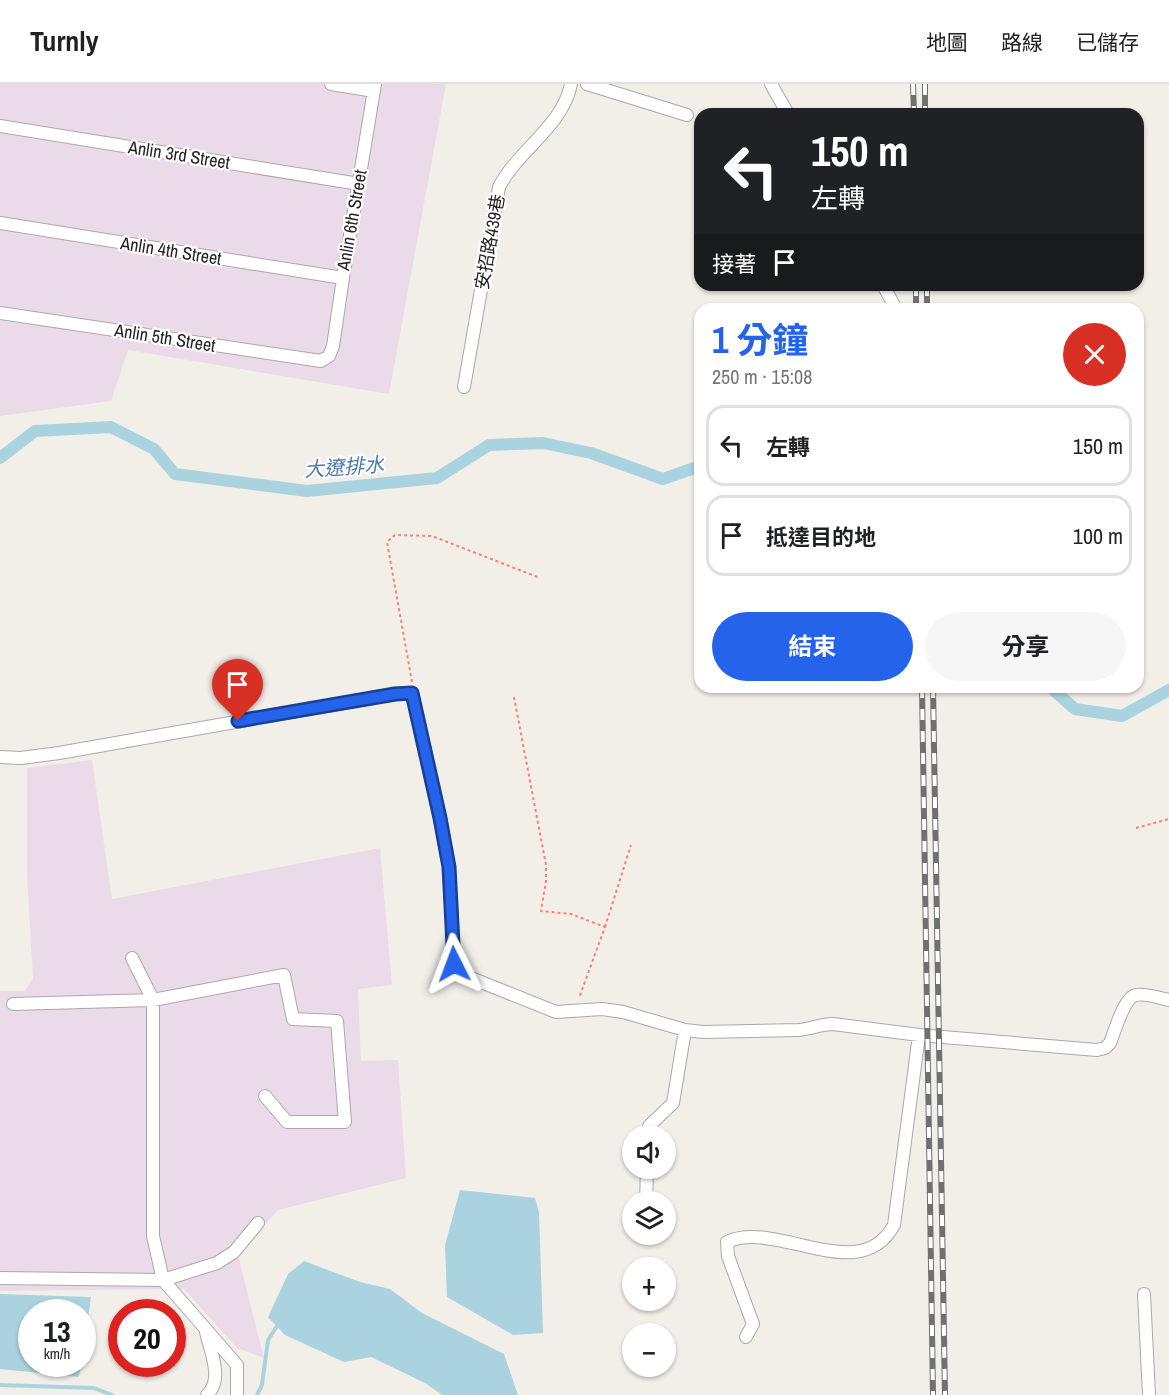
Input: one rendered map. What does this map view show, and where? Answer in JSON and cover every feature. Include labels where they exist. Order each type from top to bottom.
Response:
[{"type":"street","points":[[331,84],[375,87]]},
{"type":"street","name":"安招路439巷","points":[[464,387],[499,188],[514,163],[562,109],[571,84]]},
{"type":"street","points":[[587,84],[687,115]]},
{"type":"street","points":[[771,84],[785,108]]},
{"type":"street","name":"Anlin 6th Street","points":[[329,356],[333,346],[375,87]]},
{"type":"street","name":"Anlin 3rd Street","points":[[0,126],[359,184]]},
{"type":"street","name":"Anlin 4th Street","points":[[0,223],[343,278]]},
{"type":"street","name":"Anlin 5th Street","points":[[0,313],[321,361],[329,356]]},
{"type":"street","points":[[0,757],[21,758],[59,753],[395,694],[412,693],[449,867],[454,964],[457,971],[556,1012],[602,1009],[623,1012],[685,1030],[703,1032],[799,1030],[821,1024],[833,1024],[919,1035],[1097,1050],[1105,1048],[1110,1043],[1127,999],[1134,995],[1141,995],[1169,1000]]},
{"type":"street","points":[[132,958],[153,1000],[153,1236],[163,1281],[237,1365],[237,1395]]},
{"type":"street","points":[[13,1004],[153,1000],[284,975],[293,1019],[337,1021],[345,1122],[287,1122],[265,1096]]},
{"type":"street","points":[[650,1125],[673,1103],[685,1030]]},
{"type":"street","points":[[747,1337],[753,1324],[728,1256],[727,1242],[734,1239],[772,1238],[839,1253],[867,1249],[886,1238],[894,1225],[919,1035]]},
{"type":"street","points":[[0,1278],[163,1281],[217,1263],[234,1252],[258,1223]]},
{"type":"street","points":[[1144,1294],[1149,1395]]},
{"type":"street","points":[[205,1328],[216,1377],[211,1392],[207,1395]]},
{"type":"path","points":[[412,693],[411,673],[387,542],[395,535],[432,536],[540,578]]},
{"type":"path","points":[[514,697],[546,865],[541,911],[571,914],[605,927]]},
{"type":"path","points":[[1136,828],[1169,819]]},
{"type":"path","points":[[574,1011],[605,927],[631,845]]},
{"type":"shaded area","points":[[0,84],[446,84],[389,394],[128,350],[111,401],[0,416]]},
{"type":"shaded area","points":[[92,760],[112,899],[380,848],[392,985],[358,989],[361,1061],[398,1060],[406,1178],[278,1210],[238,1255],[264,1358],[237,1348],[184,1289],[0,1291],[0,991],[25,991],[33,978],[27,874],[27,768]]},
{"type":"water","points":[[460,1190],[535,1198],[539,1212],[543,1333],[513,1335],[447,1297],[445,1245]]},
{"type":"water","points":[[304,1261],[360,1282],[390,1289],[422,1313],[504,1354],[518,1395],[442,1395],[425,1383],[371,1357],[344,1362],[285,1335],[268,1317],[288,1274]]},
{"type":"water","points":[[0,1294],[91,1297],[91,1299],[18,1299],[18,1371],[0,1369]]},
{"type":"waterway","name":"大遼排水","points":[[0,458],[35,431],[111,427],[154,449],[175,474],[307,491],[437,478],[489,445],[543,443],[591,453],[663,479],[694,468]]},
{"type":"waterway","name":"大遼排水","points":[[1057,693],[1075,709],[1122,716],[1169,690]]},
{"type":"waterway","points":[[257,1395],[262,1385],[268,1340],[277,1326]]},
{"type":"waterway","points":[[0,1385],[94,1388],[112,1395]]},
{"type":"railway","points":[[913,84],[914,108]]},
{"type":"railway","points":[[925,84],[925,108]]},
{"type":"railway","points":[[916,291],[916,303]]},
{"type":"railway","points":[[927,291],[927,303]]},
{"type":"railway","points":[[922,693],[933,1395]]},
{"type":"railway","points":[[933,693],[945,1395]]},
{"type":"route","points":[[238,721],[412,693],[449,867],[454,964]]}]
